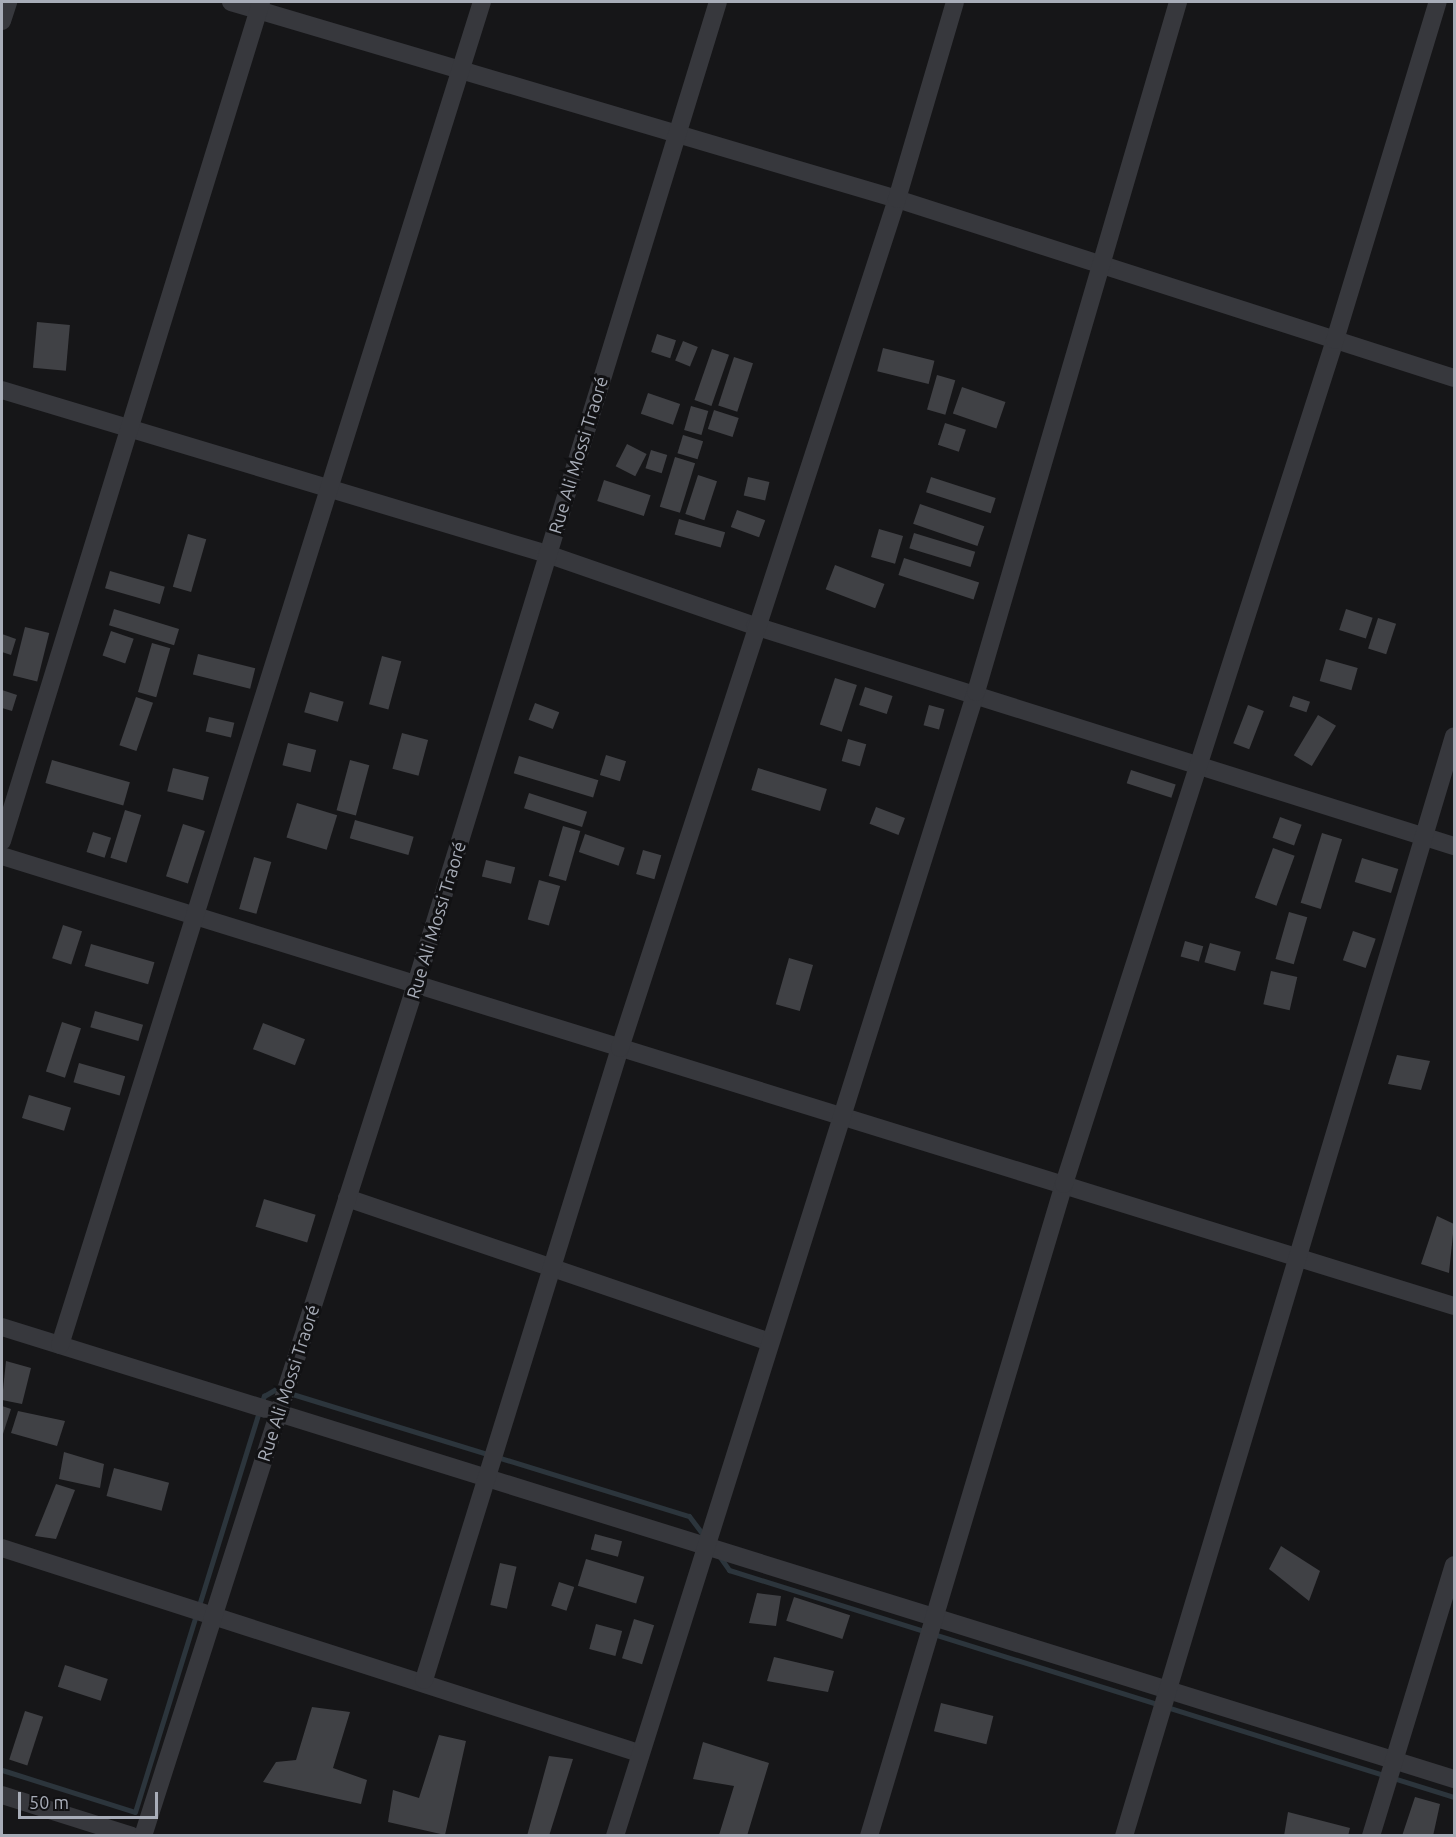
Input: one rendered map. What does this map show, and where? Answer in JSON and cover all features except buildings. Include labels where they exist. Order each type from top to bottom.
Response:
[{"type":"street","points":[[2,21],[8,2]]},
{"type":"street","points":[[231,2],[260,6],[462,73],[678,133],[897,199],[1455,378]]},
{"type":"street","points":[[60,1345],[462,73],[482,2]]},
{"type":"street","name":"Rue Ali Mossi Traoré","points":[[143,1836],[416,984],[718,2]]},
{"type":"street","points":[[424,1680],[485,1477],[554,1270],[620,1048],[754,626],[897,199],[955,2]]},
{"type":"street","points":[[615,1836],[639,1753],[770,1342],[838,1116],[976,692],[1097,264],[1178,2]]},
{"type":"street","points":[[869,1836],[1064,1184],[1335,340],[1438,2]]},
{"type":"street","points":[[2,841],[126,425],[260,6]]},
{"type":"street","points":[[2,390],[126,425],[547,554],[754,626],[976,692],[1455,846]]},
{"type":"street","points":[[1124,1836],[1171,1690],[1301,1259],[1422,836],[1455,736]]},
{"type":"street","points":[[2,856],[1455,1306]]},
{"type":"street","points":[[347,1198],[770,1342]]},
{"type":"street","points":[[2,1327],[1455,1779]]},
{"type":"street","points":[[2,1548],[214,1612],[639,1753]]},
{"type":"street","points":[[1371,1836],[1455,1565]]},
{"type":"street","points":[[2,1795],[132,1836]]},
{"type":"waterway","points":[[2,1770],[135,1812],[264,1396],[276,1389],[689,1516],[705,1537]]},
{"type":"waterway","points":[[720,1557],[729,1570],[1454,1797]]}]
